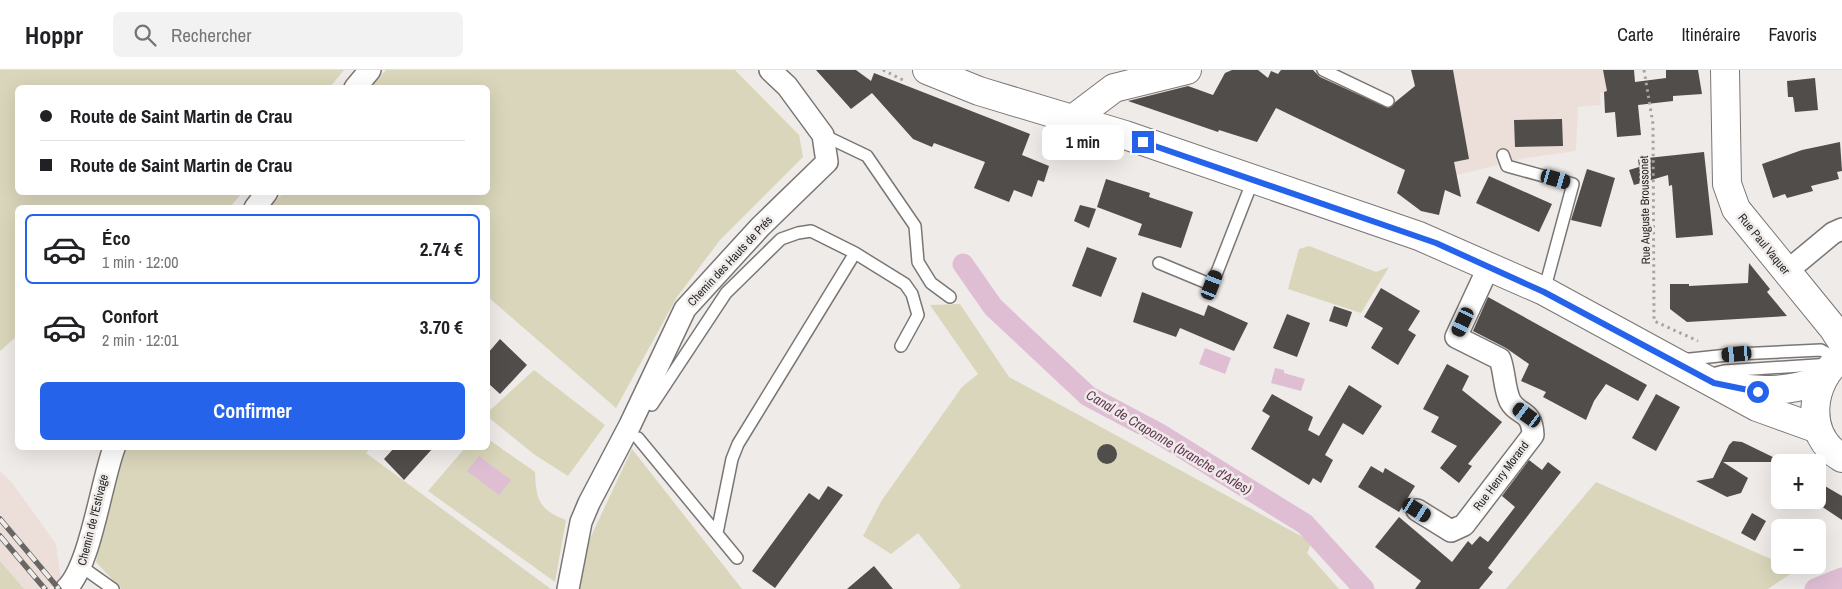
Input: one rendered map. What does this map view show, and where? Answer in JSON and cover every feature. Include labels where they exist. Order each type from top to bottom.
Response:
[{"type":"main road","points":[[927,70],[979,91],[1073,119],[1419,236],[1490,266],[1544,292],[1757,407],[1818,429]]},
{"type":"main road","points":[[1073,119],[1114,88],[1187,70]]},
{"type":"main road","name":"Rue Paul Vaquer","points":[[1725,70],[1727,184],[1736,210],[1833,328],[1835,361]]},
{"type":"main road","points":[[1708,380],[1758,392],[1784,389],[1835,361]]},
{"type":"main road","points":[[1835,361],[1815,397],[1815,413],[1818,429],[1827,444],[1842,458]]},
{"type":"street","points":[[358,85],[370,70]]},
{"type":"street","name":"Chemin des Hauts de Prés","points":[[568,589],[581,522],[634,432],[685,309],[760,227],[827,162],[823,134],[787,86],[770,70]]},
{"type":"street","points":[[1786,272],[1833,233],[1842,229]]},
{"type":"street","name":"Rue Henry Morand","points":[[1417,510],[1450,531],[1464,525],[1533,435],[1532,426],[1527,415],[1511,403],[1500,359],[1456,336],[1490,266]]},
{"type":"street","name":"Chemin de l'Estivage","points":[[66,589],[82,567],[106,469],[113,450]]},
{"type":"lane","points":[[1323,70],[1388,101]]},
{"type":"lane","points":[[823,134],[867,156],[915,226],[918,262],[931,283],[950,297]]},
{"type":"lane","points":[[1503,155],[1507,166],[1573,184],[1544,292]]},
{"type":"lane","points":[[1159,263],[1212,285],[1253,180]]},
{"type":"lane","points":[[652,405],[715,307],[781,239],[798,232],[811,231],[855,254],[905,284],[912,294],[918,316],[901,346]]},
{"type":"lane","points":[[717,533],[732,459],[738,444],[855,254]]},
{"type":"lane","points":[[1674,361],[1737,354],[1821,350],[1835,361]]},
{"type":"lane","points":[[634,432],[737,558]]},
{"type":"lane","points":[[82,567],[113,589]]},
{"type":"path","name":"Rue Auguste Broussonet","points":[[1644,70],[1652,124],[1654,321],[1682,333]]},
{"type":"shaded area","points":[[0,70],[344,70],[332,85],[15,85],[15,195],[240,195],[232,205],[15,205],[15,338],[0,351]]},
{"type":"shaded area","points":[[386,70],[735,70],[799,135],[803,157],[720,240],[677,297],[616,408],[490,299],[490,205],[272,205],[281,195],[490,195],[490,85],[373,85]]},
{"type":"shaded area","points":[[1418,70],[1632,70],[1634,87],[1600,93],[1601,105],[1578,107],[1576,151],[1526,158],[1437,180]]},
{"type":"shaded area","points":[[1309,246],[1376,272],[1389,267],[1361,313],[1288,289],[1299,249]]},
{"type":"shaded area","points":[[960,304],[1009,377],[1312,542],[1307,553],[1339,589],[958,589],[961,586],[918,533],[891,554],[863,536],[882,500],[962,387],[978,374],[930,305]]},
{"type":"shaded area","points":[[1205,348],[1231,358],[1225,374],[1199,364]]},
{"type":"shaded area","points":[[1275,368],[1284,370],[1284,373],[1305,379],[1301,391],[1271,383]]},
{"type":"shaded area","points":[[534,370],[605,425],[568,476],[535,455],[490,419],[490,410]]},
{"type":"shaded area","points":[[490,440],[535,472],[536,490],[541,503],[550,512],[566,520],[555,582],[428,491],[463,450],[490,450]]},
{"type":"shaded area","points":[[632,449],[742,589],[579,589],[585,549]]},
{"type":"shaded area","points":[[124,450],[368,450],[366,453],[551,589],[121,589],[96,562],[110,488]]},
{"type":"shaded area","points":[[479,456],[511,480],[499,495],[467,471]]},
{"type":"shaded area","points":[[0,471],[13,484],[56,544],[61,579],[48,589],[13,589],[0,577]]},
{"type":"shaded area","points":[[1596,482],[1771,559],[1771,574],[1790,574],[1768,589],[1506,589]]},
{"type":"shaded area","points":[[0,561],[24,589],[0,589]]},
{"type":"building","points":[[816,70],[856,70],[871,81],[874,73],[1030,134],[1022,155],[1049,166],[1044,182],[1038,180],[1032,197],[1014,190],[1009,202],[974,188],[985,162],[934,143],[932,147],[913,139],[872,93],[851,109]]},
{"type":"building","points":[[1232,70],[1258,70],[1268,78],[1271,71],[1278,74],[1281,70],[1313,70],[1320,77],[1388,108],[1415,86],[1411,70],[1453,70],[1469,159],[1454,162],[1461,197],[1445,190],[1439,215],[1421,211],[1397,193],[1405,170],[1276,108],[1257,142],[1219,130],[1218,132],[1128,101],[1188,86],[1213,95],[1225,73]]},
{"type":"building","points":[[1603,70],[1634,70],[1635,82],[1666,78],[1666,70],[1698,70],[1702,94],[1673,96],[1673,101],[1638,105],[1641,135],[1617,137],[1615,112],[1605,113],[1604,92],[1607,91]]},
{"type":"building","points":[[1815,78],[1818,110],[1795,112],[1793,97],[1788,97],[1787,81]]},
{"type":"building","points":[[1562,119],[1563,146],[1515,147],[1514,120]]},
{"type":"building","points":[[1840,142],[1842,171],[1837,172],[1839,179],[1811,186],[1813,191],[1787,198],[1785,194],[1773,198],[1762,164],[1802,150]]},
{"type":"building","points":[[1704,152],[1713,235],[1676,238],[1672,185],[1669,186],[1668,175],[1634,185],[1629,170],[1639,167],[1638,159]]},
{"type":"building","points":[[1587,169],[1615,178],[1601,227],[1571,220]]},
{"type":"building","points":[[1489,176],[1552,204],[1539,232],[1476,203]]},
{"type":"building","points":[[1106,179],[1150,193],[1149,197],[1193,212],[1181,248],[1138,235],[1142,224],[1097,207]]},
{"type":"building","points":[[1080,205],[1096,209],[1089,228],[1074,221]]},
{"type":"building","points":[[1087,247],[1117,258],[1101,297],[1072,286]]},
{"type":"building","points":[[1749,263],[1770,289],[1767,292],[1787,316],[1687,322],[1670,309],[1670,284],[1689,284],[1689,286],[1748,283]]},
{"type":"building","points":[[1381,288],[1420,311],[1408,330],[1416,335],[1398,365],[1371,348],[1383,328],[1364,317]]},
{"type":"building","points":[[1142,292],[1204,316],[1208,305],[1248,323],[1234,351],[1180,328],[1176,337],[1133,322]]},
{"type":"building","points":[[1488,297],[1647,385],[1638,401],[1606,384],[1594,401],[1586,420],[1543,397],[1546,392],[1521,381],[1529,364],[1506,348],[1473,331]]},
{"type":"building","points":[[1334,306],[1352,312],[1347,327],[1329,321]]},
{"type":"building","points":[[1287,314],[1310,323],[1297,357],[1273,348]]},
{"type":"building","points":[[500,339],[527,365],[500,394],[490,385],[490,351]]},
{"type":"building","points":[[1447,364],[1469,376],[1462,390],[1502,422],[1468,464],[1472,466],[1459,483],[1440,468],[1457,446],[1431,432],[1439,417],[1423,409]]},
{"type":"building","points":[[1349,385],[1382,406],[1363,435],[1343,423],[1325,455],[1333,460],[1321,483],[1313,478],[1309,485],[1251,449],[1270,416],[1262,411],[1272,394],[1313,417],[1308,430],[1319,436]]},
{"type":"building","points":[[1656,394],[1680,407],[1656,451],[1632,438]]},
{"type":"building","points":[[1733,441],[1742,442],[1771,456],[1771,462],[1723,462],[1748,478],[1741,493],[1727,497],[1696,481],[1713,478],[1729,445]]},
{"type":"building","points":[[1107,444],[1114,447],[1117,454],[1114,461],[1107,464],[1100,461],[1097,454],[1100,447]]},
{"type":"building","points":[[392,450],[431,450],[404,480],[384,459]]},
{"type":"building","points":[[1529,460],[1542,470],[1548,462],[1561,472],[1488,568],[1493,572],[1479,589],[1415,589],[1421,581],[1375,547],[1399,517],[1452,562],[1468,541],[1472,545],[1480,536],[1488,542],[1515,507],[1502,496]]},
{"type":"building","points":[[1371,466],[1383,473],[1385,468],[1415,486],[1399,512],[1358,487]]},
{"type":"building","points":[[828,486],[843,495],[775,588],[752,571],[809,493],[819,500]]},
{"type":"building","points":[[1826,487],[1842,496],[1842,520],[1826,509]]},
{"type":"building","points":[[1752,513],[1766,521],[1755,541],[1741,533]]},
{"type":"building","points":[[874,566],[893,589],[847,589]]},
{"type":"waterway","name":"Canal de Craponne (branche d'Arles)","points":[[963,264],[993,307],[1088,396],[1158,433],[1305,524],[1364,589]]},
{"type":"waterway","name":"Canal de Craponne (branche d'Arles)","points":[[1815,589],[1842,578]]},
{"type":"railway","points":[[0,519],[59,589]]},
{"type":"railway","points":[[0,536],[45,589]]},
{"type":"route","points":[[1143,142],[1409,232],[1469,256],[1620,331],[1714,383],[1758,392]]}]
